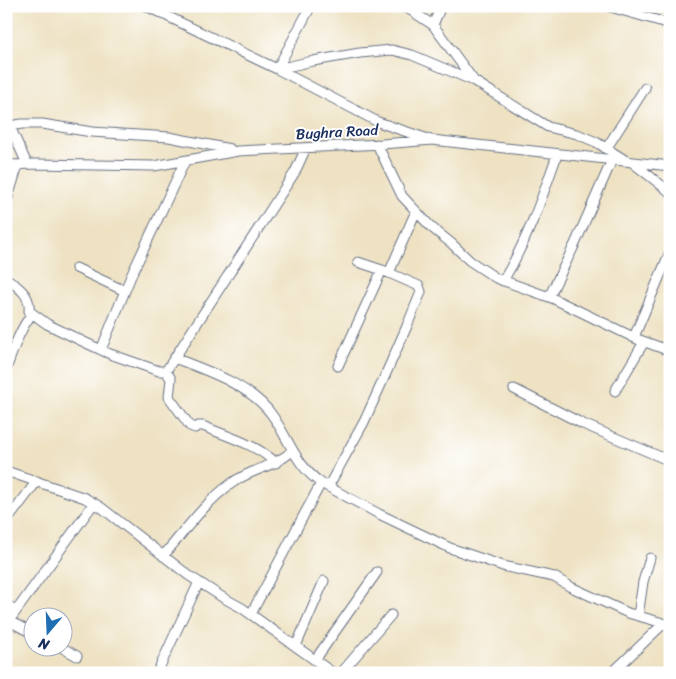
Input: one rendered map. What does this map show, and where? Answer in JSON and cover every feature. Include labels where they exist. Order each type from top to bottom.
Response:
[{"type":"street","points":[[146,6],[277,69],[378,122],[432,140]]},
{"type":"street","points":[[277,69],[311,6]]},
{"type":"street","points":[[404,6],[433,25],[474,81]]},
{"type":"street","points":[[433,25],[441,6]]},
{"type":"street","points":[[607,6],[670,24]]},
{"type":"street","points":[[277,69],[312,60],[392,50],[412,55],[474,81],[542,123],[577,134],[606,149],[630,162],[670,192]]},
{"type":"street","points":[[606,149],[646,88]]},
{"type":"street","points":[[6,204],[23,165],[8,124],[42,124],[92,132],[169,138],[238,151]]},
{"type":"street","name":"Bughra Road","points":[[6,165],[154,166],[238,151],[432,140],[670,166]]},
{"type":"street","points":[[377,144],[399,190],[431,228],[470,261],[503,281],[549,297],[644,342],[670,352]]},
{"type":"street","points":[[166,371],[289,180],[306,148]]},
{"type":"street","points":[[503,281],[528,234],[557,154]]},
{"type":"street","points":[[549,297],[612,160]]},
{"type":"street","points":[[101,350],[125,291],[185,161]]},
{"type":"street","points":[[338,366],[416,211]]},
{"type":"street","points":[[634,337],[670,252]]},
{"type":"street","points":[[251,614],[324,485],[364,422],[408,326],[421,292],[419,286],[414,283],[358,262]]},
{"type":"street","points":[[76,268],[125,291]]},
{"type":"street","points":[[6,278],[27,296],[30,304],[29,311],[32,314],[101,350],[158,371],[166,371]]},
{"type":"street","points":[[6,369],[27,320],[32,314]]},
{"type":"street","points":[[616,391],[644,342]]},
{"type":"street","points":[[174,358],[224,379],[263,404],[288,440],[292,451],[306,471],[324,485],[450,548],[503,566],[554,577],[571,587],[638,616],[667,624]]},
{"type":"street","points":[[166,371],[171,379],[169,397],[190,426],[195,428],[203,426],[239,440],[270,456],[276,463]]},
{"type":"street","points":[[514,389],[583,424],[670,461]]},
{"type":"street","points":[[163,556],[198,516],[233,482],[262,467],[283,460],[292,451]]},
{"type":"street","points":[[6,470],[85,498],[94,503],[199,582],[251,614],[333,673]]},
{"type":"street","points":[[6,522],[37,481]]},
{"type":"street","points":[[22,629],[8,623],[94,503]]},
{"type":"street","points":[[638,616],[643,582],[650,558]]},
{"type":"street","points":[[315,660],[377,572]]},
{"type":"street","points":[[296,646],[324,581]]},
{"type":"street","points":[[157,673],[199,582]]},
{"type":"street","points":[[6,604],[16,611]]},
{"type":"street","points":[[341,673],[391,615]]},
{"type":"street","points":[[612,673],[667,624]]},
{"type":"street","points":[[72,653],[77,656]]}]
